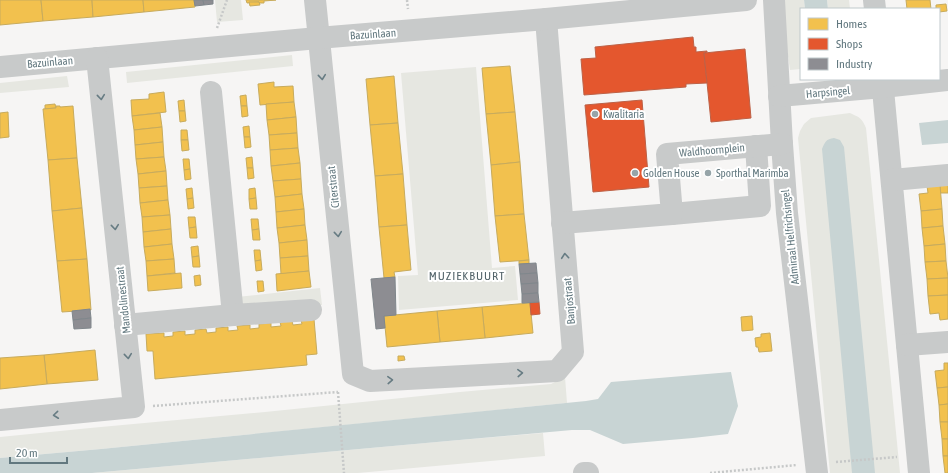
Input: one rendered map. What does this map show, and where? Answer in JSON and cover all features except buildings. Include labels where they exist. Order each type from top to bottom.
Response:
[{"type":"street","name":"Citerstraat","points":[[315,0],[352,374]]},
{"type":"street","name":"Bazuinlaan","points":[[0,67],[746,0]]},
{"type":"street","name":"Admiraal Helfrichsingel","points":[[774,0],[787,213],[816,468]]},
{"type":"street","name":"Banjostraat","points":[[352,374],[370,380],[557,371],[573,352],[546,19]]},
{"type":"street","name":"Mandolinestraat","points":[[97,58],[134,407]]},
{"type":"street","name":"Harpsingel","points":[[779,96],[883,83],[948,80]]},
{"type":"street","points":[[883,83],[918,473]]},
{"type":"street","points":[[211,92],[233,316]]},
{"type":"street","name":"Waldhoornplein","points":[[672,214],[667,154],[782,144]]},
{"type":"street","points":[[562,223],[760,206],[756,146]]},
{"type":"street","points":[[892,180],[948,175]]},
{"type":"street","points":[[125,325],[311,310]]},
{"type":"street","points":[[907,345],[948,342]]},
{"type":"street","points":[[0,420],[134,407]]},
{"type":"path","points":[[216,28],[227,0]]},
{"type":"path","points":[[134,407],[338,392],[344,473]]},
{"type":"path","points":[[710,473],[816,468],[844,462],[889,458]]},
{"type":"shaded area","points":[[215,0],[241,0],[243,20],[217,22]]},
{"type":"shaded area","points":[[780,0],[804,0],[805,8],[800,8],[800,69],[790,70]]},
{"type":"shaded area","points":[[804,0],[827,0],[828,8],[805,8]]},
{"type":"shaded area","points":[[827,0],[849,0],[850,8],[828,8]]},
{"type":"shaded area","points":[[292,55],[293,66],[127,83],[126,72]]},
{"type":"shaded area","points":[[476,67],[492,268],[515,266],[518,300],[399,310],[398,276],[418,275],[401,73]]},
{"type":"shaded area","points":[[67,76],[69,87],[0,93],[0,83]]},
{"type":"shaded area","points":[[850,113],[860,118],[866,128],[900,473],[830,473],[798,138],[804,124],[811,118]]},
{"type":"shaded area","points":[[948,120],[948,143],[922,145],[919,123]]},
{"type":"shaded area","points":[[834,138],[840,140],[844,147],[875,473],[852,473],[822,149],[826,141]]},
{"type":"shaded area","points":[[320,288],[322,305],[239,313],[237,297]]},
{"type":"shaded area","points":[[731,372],[738,406],[728,434],[623,444],[590,430],[572,430],[92,473],[0,473],[0,458],[586,401],[598,399],[611,382]]},
{"type":"shaded area","points":[[565,377],[567,403],[0,458],[0,437],[551,384]]},
{"type":"shaded area","points":[[543,433],[545,456],[358,473],[92,473],[448,441]]},
{"type":"place","name":"Kwalitaria","points":[[595,114]]},
{"type":"place","name":"Golden House","points":[[635,173]]},
{"type":"place","name":"Sporthal Marimba","points":[[708,173]]},
{"type":"district","name":"MUZIEKBUURT","points":[[467,276]]}]
